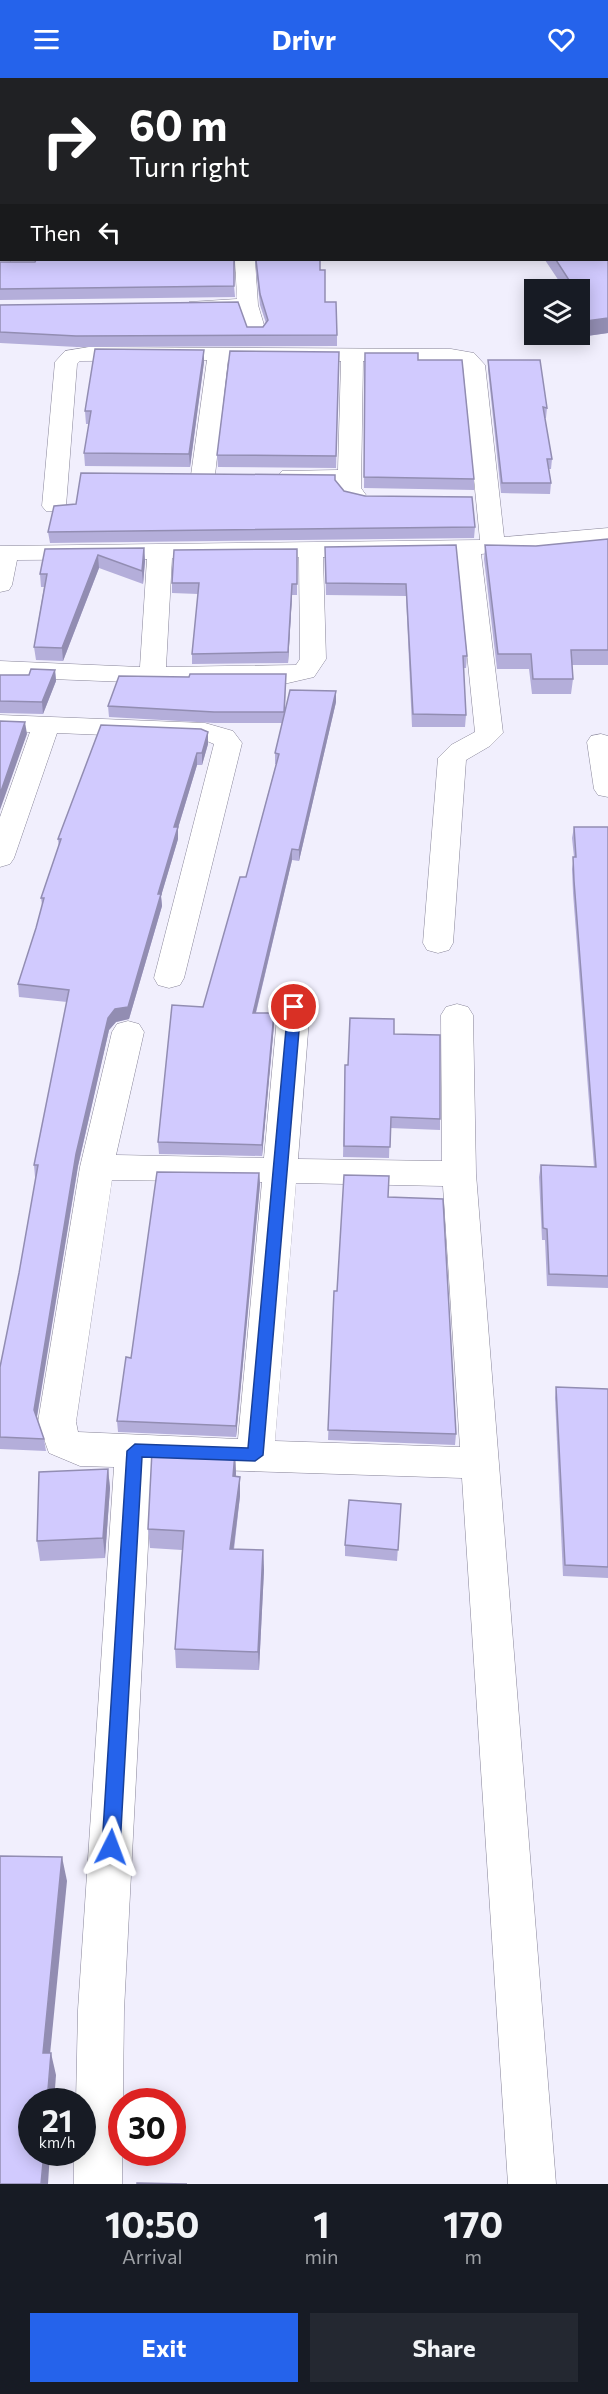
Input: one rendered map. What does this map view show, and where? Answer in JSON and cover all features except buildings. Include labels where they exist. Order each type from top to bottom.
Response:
[{"type":"street","points":[[245,261],[248,305],[256,332]]},
{"type":"street","points":[[177,306],[248,305]]},
{"type":"street","points":[[54,506],[68,475],[66,362],[69,359],[89,353],[451,355],[466,358],[474,365],[476,499],[489,733],[484,741],[457,752],[452,758],[438,943]]},
{"type":"street","points":[[203,476],[218,354]]},
{"type":"street","points":[[352,354],[349,490],[354,496],[376,498]]},
{"type":"street","points":[[270,476],[349,477]]},
{"type":"street","points":[[0,585],[3,553],[480,547],[608,535]]},
{"type":"street","points":[[0,669],[153,675],[288,675],[305,671],[313,659],[311,548]]},
{"type":"street","points":[[153,675],[160,550]]},
{"type":"street","points":[[0,723],[205,731],[223,737],[228,743],[169,978]]},
{"type":"street","points":[[0,858],[46,725]]},
{"type":"street","points":[[601,742],[608,789]]},
{"type":"street","points":[[255,1455],[294,1007]]},
{"type":"street","points":[[457,1015],[459,1174],[532,2184]]},
{"type":"street","points":[[128,1032],[97,1167],[57,1422],[58,1436],[69,1447],[80,1450],[480,1463]]},
{"type":"street","points":[[97,1167],[459,1174]]},
{"type":"street","points":[[98,2184],[101,2010],[135,1451]]},
{"type":"route","points":[[111,1847],[135,1451],[255,1455],[294,1007]]}]
